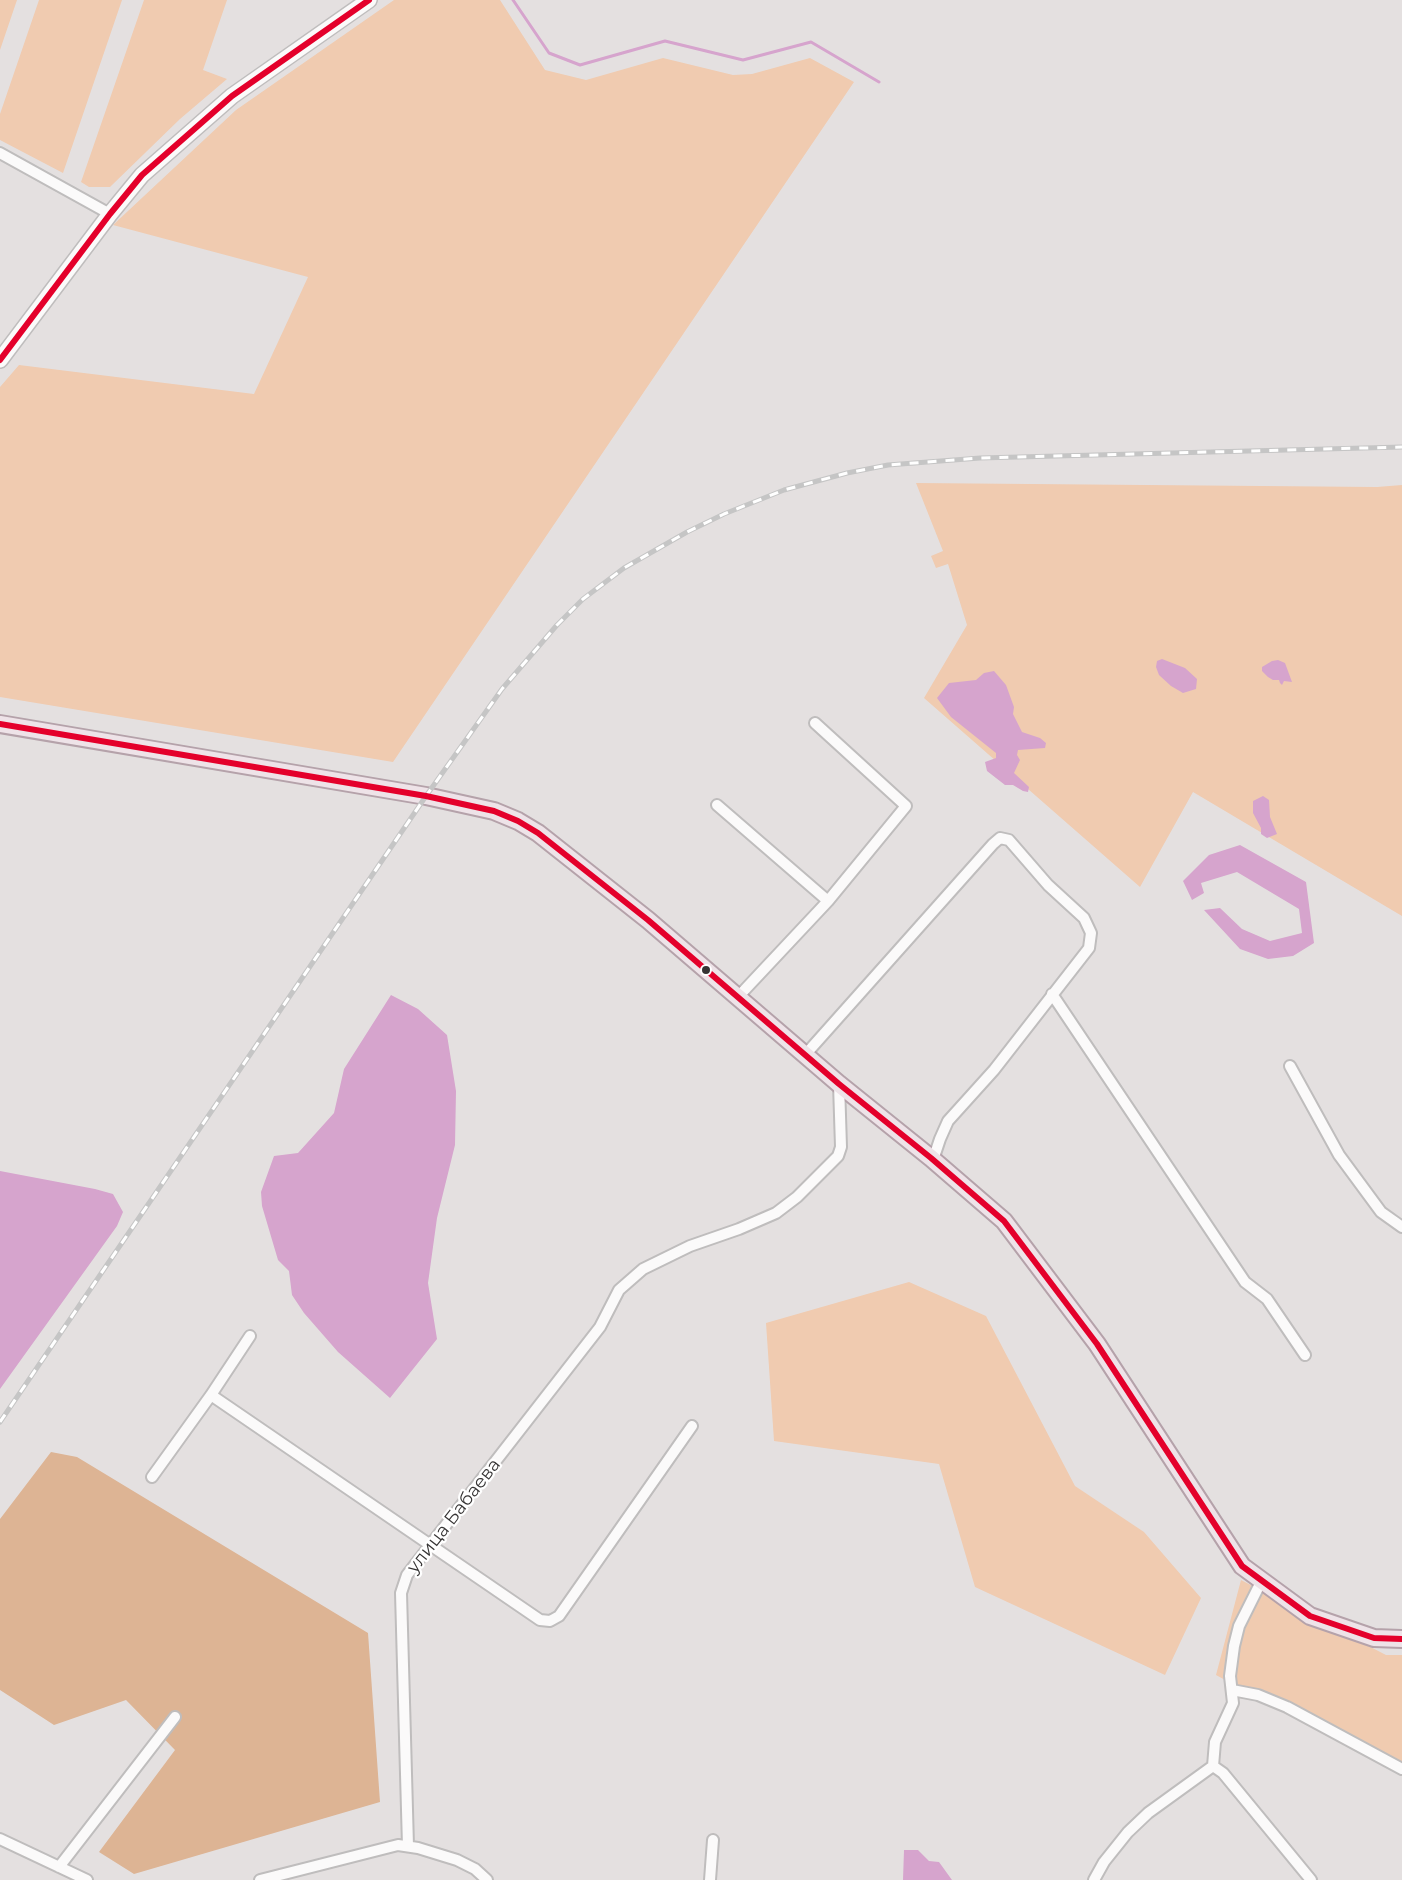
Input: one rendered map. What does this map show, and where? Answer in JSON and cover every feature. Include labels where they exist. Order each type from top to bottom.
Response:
[{"type":"main road","points":[[0,724],[426,796],[494,811],[538,833],[624,901],[1004,1221],[1097,1344],[1242,1566],[1310,1616],[1374,1638],[1402,1639]]},
{"type":"street","points":[[0,360],[110,214],[142,176],[232,96],[369,0]]},
{"type":"street","points":[[0,153],[110,214]]},
{"type":"street","points":[[737,998],[828,901],[906,806],[815,723]]},
{"type":"street","points":[[717,805],[828,901]]},
{"type":"street","points":[[805,1055],[993,844],[1000,838],[1008,840],[1048,885],[1083,918],[1091,933],[1089,948],[994,1070],[948,1121],[933,1160]]},
{"type":"street","points":[[1052,994],[1245,1282],[1267,1299],[1305,1355]]},
{"type":"street","points":[[1290,1065],[1339,1155],[1381,1212],[1402,1227]]},
{"type":"street","name":"улица Бабаева","points":[[408,1846],[401,1593],[407,1575],[600,1326],[619,1290],[643,1269],[690,1246],[776,1213],[797,1197],[838,1156],[841,1147],[839,1084]]},
{"type":"street","points":[[152,1477],[250,1336]]},
{"type":"street","points":[[211,1395],[540,1620],[550,1621],[559,1616],[692,1426]]},
{"type":"street","points":[[1094,1880],[1104,1862],[1128,1832],[1148,1813],[1213,1766],[1215,1742],[1233,1703],[1230,1676],[1237,1636],[1251,1600],[1262,1580]]},
{"type":"street","points":[[1232,1690],[1258,1695],[1287,1707],[1402,1769]]},
{"type":"street","points":[[59,1867],[175,1718]]},
{"type":"street","points":[[1213,1766],[1223,1773],[1311,1880]]},
{"type":"street","points":[[0,1839],[87,1880]]},
{"type":"street","points":[[710,1880],[713,1840]]},
{"type":"street","points":[[260,1880],[398,1845],[438,1853],[457,1860],[475,1869],[487,1880]]},
{"type":"shaded area","points":[[0,0],[17,0],[0,50]]},
{"type":"shaded area","points":[[39,0],[122,0],[63,173],[0,140],[0,114]]},
{"type":"shaded area","points":[[144,0],[227,0],[203,70],[227,79],[180,119],[110,187],[89,187],[81,182]]},
{"type":"shaded area","points":[[394,0],[500,0],[545,70],[586,80],[663,58],[733,75],[752,74],[810,58],[854,82],[393,762],[0,697],[0,387],[19,365],[254,394],[308,277],[113,225],[236,110]]},
{"type":"shaded area","points":[[916,483],[1377,487],[1402,485],[1402,916],[1193,792],[1140,887],[924,698],[967,625],[948,564],[936,568],[931,556],[943,551]]},
{"type":"shaded area","points":[[1162,659],[1185,668],[1197,679],[1196,689],[1183,693],[1171,686],[1159,675],[1156,667],[1157,661]]},
{"type":"shaded area","points":[[1278,660],[1285,663],[1292,682],[1284,681],[1282,685],[1279,680],[1273,680],[1262,671],[1262,667]]},
{"type":"shaded area","points":[[994,671],[1006,685],[1014,707],[1013,714],[1022,732],[1040,738],[1046,743],[1045,748],[1018,750],[1017,755],[1020,760],[1014,773],[1029,787],[1028,792],[1013,785],[1005,785],[987,771],[985,762],[996,758],[996,753],[951,717],[937,698],[949,683],[976,680],[984,673]]},
{"type":"shaded area","points":[[1263,796],[1269,800],[1270,817],[1277,834],[1267,838],[1261,834],[1261,828],[1253,813],[1253,801]]},
{"type":"shaded area","points":[[1240,845],[1306,882],[1314,943],[1293,956],[1268,959],[1240,949],[1204,910],[1220,908],[1242,929],[1270,941],[1302,933],[1299,909],[1237,872],[1201,883],[1204,893],[1192,900],[1183,881],[1209,855]]},
{"type":"shaded area","points":[[391,995],[418,1009],[447,1035],[456,1091],[455,1145],[437,1218],[428,1283],[437,1339],[390,1398],[338,1352],[304,1313],[292,1295],[289,1271],[278,1260],[262,1206],[261,1192],[274,1156],[298,1153],[334,1113],[344,1069]]},
{"type":"shaded area","points":[[0,1171],[113,1194],[123,1212],[117,1226],[0,1389]]},
{"type":"shaded area","points":[[909,1282],[986,1316],[1075,1486],[1144,1532],[1201,1598],[1165,1675],[975,1587],[939,1464],[774,1441],[766,1323]]},
{"type":"shaded area","points":[[51,1452],[77,1457],[368,1633],[380,1802],[134,1874],[99,1852],[175,1750],[126,1700],[54,1725],[0,1690],[0,1519]]},
{"type":"shaded area","points":[[1241,1580],[1386,1655],[1402,1655],[1402,1776],[1216,1675]]},
{"type":"shaded area","points":[[904,1850],[918,1850],[929,1861],[939,1862],[952,1880],[903,1880]]},
{"type":"waterway","points":[[513,0],[549,53],[580,65],[665,41],[743,60],[811,42],[879,82]]},
{"type":"railway","points":[[0,1422],[426,796],[502,689],[557,625],[583,599],[624,568],[687,532],[724,514],[784,490],[847,473],[888,465],[980,458],[1402,447]]},
{"type":"transit line","points":[[0,360],[142,175],[232,96],[369,0]]},
{"type":"transit line","points":[[0,724],[426,796],[494,811],[538,833],[648,920],[839,1084],[931,1158],[1004,1221],[1097,1344],[1242,1566],[1310,1616],[1374,1638],[1402,1639]]}]
